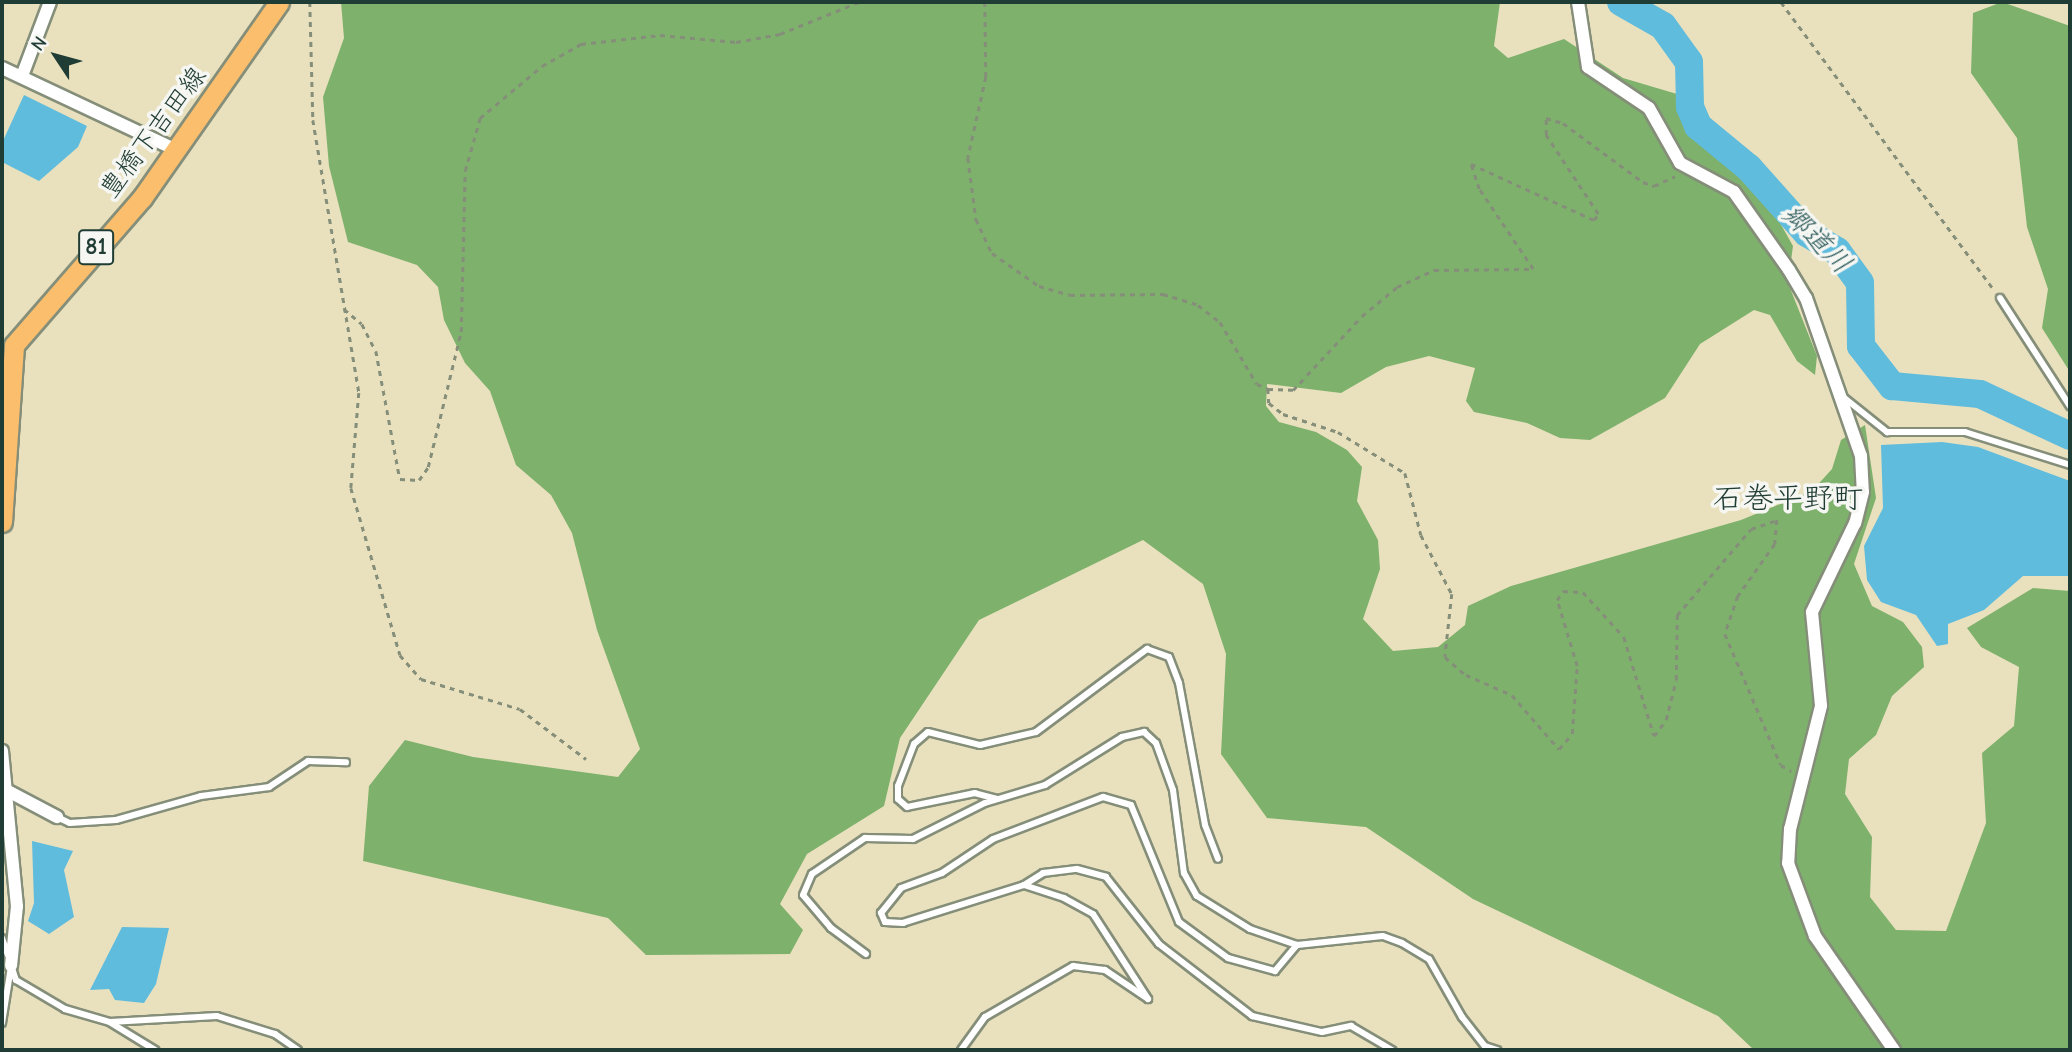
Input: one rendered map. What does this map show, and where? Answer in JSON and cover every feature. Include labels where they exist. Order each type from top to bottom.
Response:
[{"type":"main road","name":"豊橋下吉田線","points":[[2,522],[8,346],[178,151],[279,2]]},
{"type":"street","points":[[22,76],[50,2]]},
{"type":"street","points":[[1578,2],[1588,67],[1649,108],[1680,163],[1734,192],[1789,270],[1842,396],[1861,456],[1863,492],[1812,612],[1821,706],[1802,775],[1788,863],[1796,895],[1815,936],[1894,1050]]},
{"type":"street","points":[[2,68],[178,151]]},
{"type":"street","points":[[2,751],[17,906],[11,965]]},
{"type":"street","points":[[6,790],[57,817]]},
{"type":"lane","points":[[2000,298],[2070,406]]},
{"type":"lane","points":[[1842,396],[1887,432],[1965,432],[2070,465]]},
{"type":"lane","points":[[1002,800],[975,793],[907,807],[898,800],[898,786],[914,744],[928,732],[980,745],[1036,732],[1147,649],[1169,657],[1179,683],[1205,825],[1219,859]]},
{"type":"lane","points":[[866,954],[831,928],[803,895],[812,874],[865,838],[913,839],[1080,769],[1122,737],[1144,732],[1156,743],[1173,790],[1184,873],[1197,895],[1250,929],[1297,945],[1383,936],[1402,943],[1429,959],[1462,1017],[1485,1046],[1497,1050]]},
{"type":"lane","points":[[57,817],[70,823],[116,820],[201,796],[269,788],[308,761],[346,762]]},
{"type":"lane","points":[[1297,945],[1275,971],[1228,958],[1179,922],[1131,805],[1121,797],[1103,797],[993,839],[942,873],[901,888],[881,913],[885,922],[903,923],[1024,886],[1044,873],[1077,869],[1106,877],[1159,944],[1252,1016],[1322,1032],[1351,1026],[1392,1050]]},
{"type":"lane","points":[[961,1050],[985,1017],[1073,966],[1105,970],[1148,999],[1094,914],[1024,886]]},
{"type":"lane","points":[[2,937],[16,980],[65,1009],[110,1021],[216,1016],[275,1034],[298,1050]]},
{"type":"lane","points":[[2,1023],[11,965]]},
{"type":"lane","points":[[110,1021],[155,1050]]},
{"type":"path","points":[[310,2],[313,120],[359,393],[351,488],[400,655],[421,678],[520,709],[586,759]]},
{"type":"path","points":[[344,309],[362,324],[376,351],[400,479],[419,480],[428,467],[461,332],[465,171],[480,118],[542,66],[581,44],[660,35],[736,43],[780,34],[859,2]]},
{"type":"path","points":[[985,2],[986,77],[968,158],[983,241],[1012,271],[1039,286],[1070,295],[1163,295],[1198,304],[1220,322],[1257,384],[1268,389],[1293,390],[1362,316],[1397,288],[1434,270],[1533,269],[1479,189],[1471,164],[1594,220],[1598,214],[1546,135],[1546,118],[1563,123],[1654,186],[1676,176],[1680,163]]},
{"type":"path","points":[[1781,2],[2000,298]]},
{"type":"path","points":[[1268,389],[1269,403],[1283,414],[1338,432],[1405,473],[1420,535],[1452,594],[1445,657],[1466,675],[1512,695],[1559,749],[1572,734],[1577,666],[1557,600],[1563,591],[1583,592],[1624,637],[1654,736],[1667,720],[1676,680],[1677,615],[1751,529],[1777,520],[1775,544],[1738,596],[1725,634],[1781,765],[1802,775]]},
{"type":"green space","points":[[341,2],[1500,2],[1494,46],[1508,58],[1564,39],[1623,78],[1677,94],[1702,138],[1770,205],[1793,246],[1788,283],[1817,356],[1815,375],[1797,361],[1770,315],[1754,310],[1700,344],[1665,398],[1590,440],[1560,438],[1527,423],[1474,412],[1466,401],[1475,368],[1429,356],[1386,367],[1341,393],[1267,384],[1266,406],[1279,422],[1316,432],[1347,450],[1362,467],[1357,501],[1378,540],[1380,569],[1363,619],[1393,651],[1438,647],[1465,625],[1468,606],[1511,586],[1741,520],[1812,491],[1832,469],[1841,440],[1865,425],[1876,498],[1854,564],[1872,606],[1903,622],[1922,647],[1924,667],[1892,696],[1876,735],[1849,759],[1845,794],[1872,837],[1870,897],[1896,930],[1946,931],[1986,823],[1982,753],[2014,726],[2019,667],[1981,647],[1967,628],[2033,588],[2070,591],[2070,1050],[1754,1050],[1718,1016],[1473,899],[1366,827],[1267,818],[1221,754],[1226,654],[1203,584],[1143,540],[979,620],[900,738],[884,806],[807,854],[780,904],[803,930],[790,954],[646,955],[608,918],[363,861],[369,786],[405,740],[473,757],[618,777],[640,749],[597,630],[572,533],[551,495],[516,465],[490,391],[465,363],[444,320],[438,287],[417,265],[348,242],[329,166],[323,97],[344,38]]},
{"type":"green space","points":[[2002,2],[2070,26],[2070,372],[2042,328],[2048,289],[2027,227],[2017,138],[1971,73],[1973,13]]},
{"type":"water","points":[[24,95],[87,126],[78,147],[39,181],[2,162],[2,143]]},
{"type":"water","points":[[1942,442],[1978,447],[2070,481],[2070,576],[2023,576],[1984,610],[1948,624],[1948,644],[1937,646],[1916,615],[1881,602],[1867,580],[1864,546],[1883,508],[1881,445]]},
{"type":"water","points":[[32,841],[73,851],[64,870],[74,917],[49,934],[28,921],[34,903]]},
{"type":"water","points":[[122,927],[169,928],[156,984],[144,1003],[115,1000],[109,989],[90,990]]},
{"type":"waterway","name":"郷道川","points":[[1621,2],[1663,26],[1689,62],[1690,107],[1698,126],[1749,168],[1807,233],[1837,251],[1860,283],[1861,346],[1892,386],[1980,394],[2070,436]]},
{"type":"district","name":"石巻平野町","points":[[1788,499]]}]
